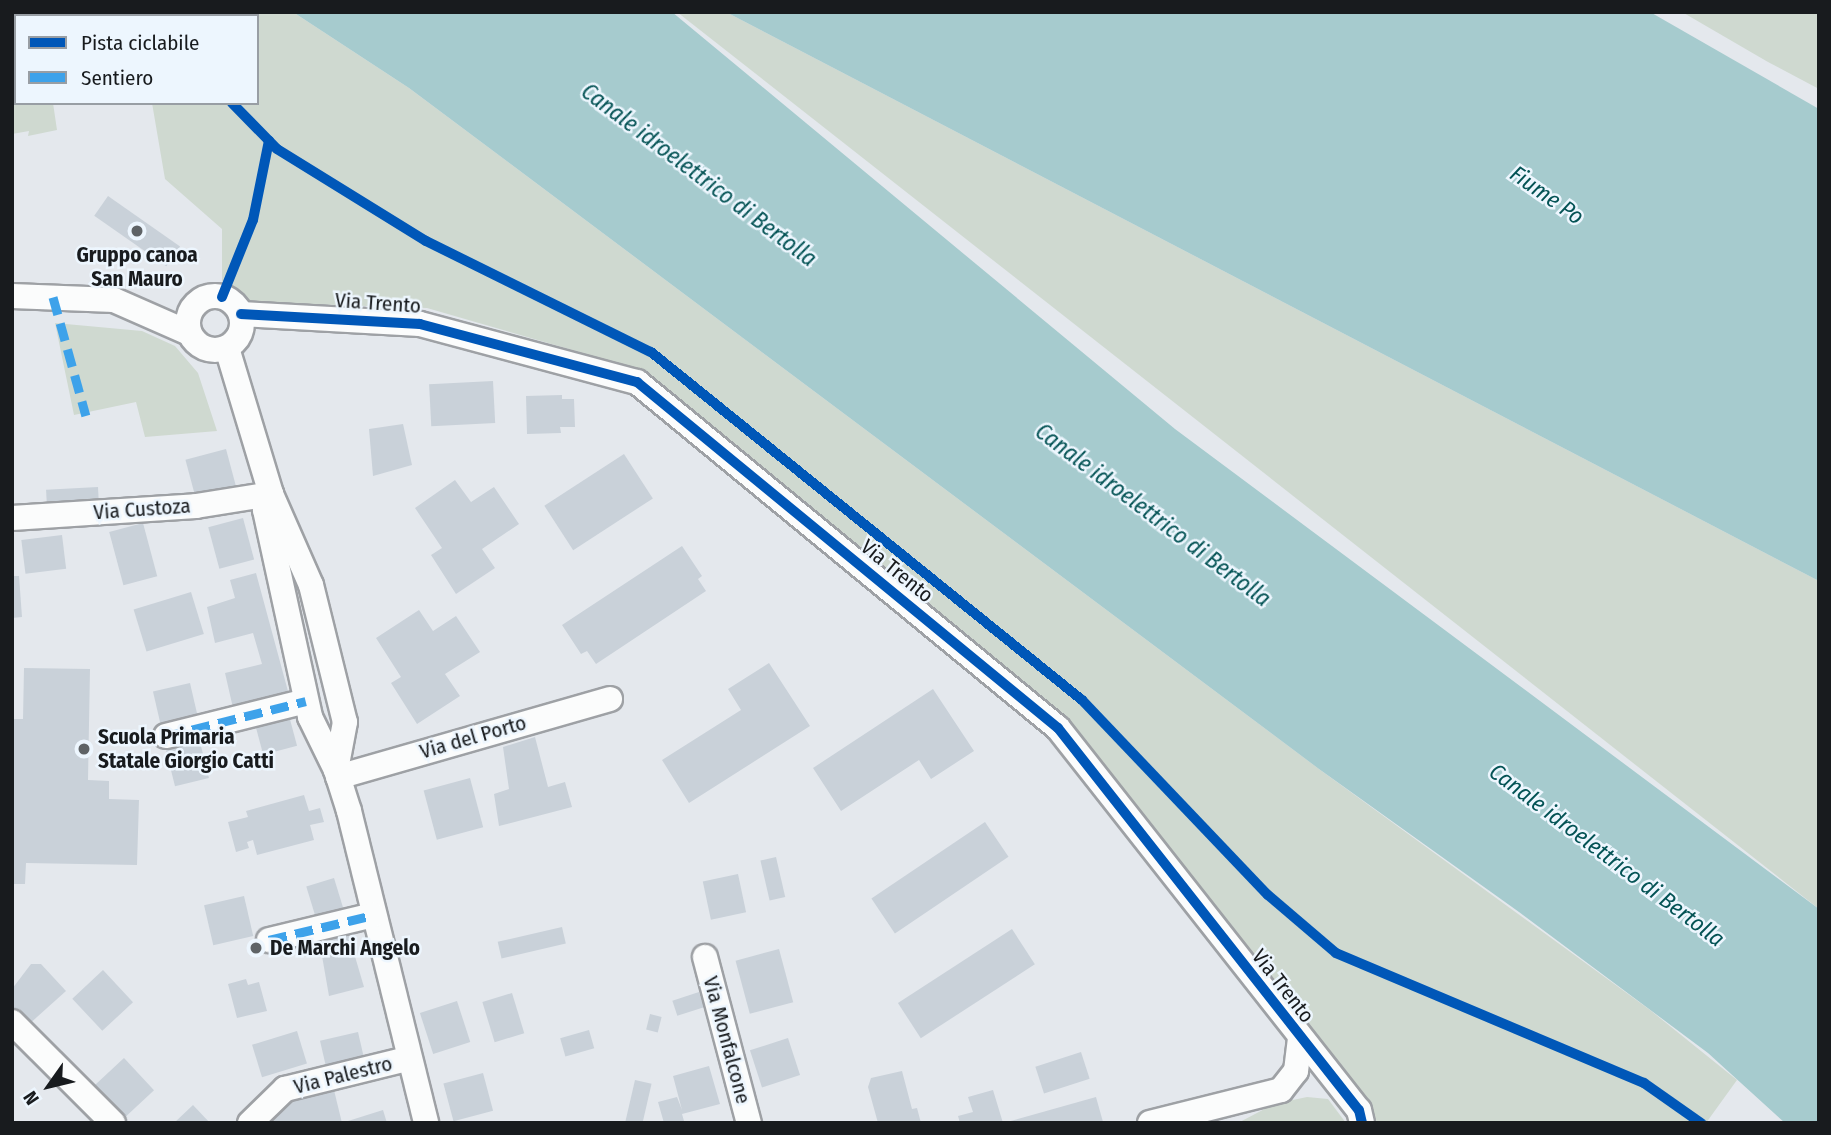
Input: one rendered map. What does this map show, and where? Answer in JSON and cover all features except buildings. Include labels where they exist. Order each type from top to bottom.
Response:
[{"type":"street","points":[[12,296],[114,300],[189,332],[209,350],[227,348],[239,337],[241,314],[222,297],[205,297],[192,308],[189,332]]},
{"type":"street","name":"Via Trento","points":[[241,314],[420,324],[637,382],[1058,728],[1300,1040],[1359,1110],[1362,1123]]},
{"type":"street","points":[[227,348],[271,494],[311,585],[343,713],[337,774]]},
{"type":"street","points":[[271,494],[265,510],[279,560],[280,589],[308,709],[337,774],[425,1123]]},
{"type":"street","name":"Via Custoza","points":[[12,518],[196,506],[271,494]]},
{"type":"street","points":[[280,589],[285,576],[296,573],[311,585]]},
{"type":"street","name":"Via del Porto","points":[[337,774],[610,699]]},
{"type":"street","points":[[308,709],[322,728],[333,725],[343,713]]},
{"type":"street","points":[[166,736],[308,709]]},
{"type":"street","points":[[269,940],[373,915]]},
{"type":"street","name":"Via Monfalcone","points":[[705,957],[749,1123]]},
{"type":"street","points":[[12,1022],[113,1123]]},
{"type":"street","points":[[1150,1123],[1281,1090],[1296,1071],[1300,1040]]},
{"type":"street","name":"Via Palestro","points":[[250,1123],[285,1090],[407,1059]]},
{"type":"shaded area","points":[[12,12],[293,12],[409,88],[1319,769],[1650,1010],[1737,1080],[1706,1123],[1362,1123],[1058,728],[638,369],[427,308],[250,302],[222,281],[222,229],[165,179],[152,105],[259,105],[259,14],[14,14],[14,105],[53,105],[57,130],[28,136],[29,131],[12,134]]},
{"type":"shaded area","points":[[677,12],[726,12],[1819,581],[1819,909]]},
{"type":"shaded area","points":[[1682,12],[1819,12],[1819,89],[1768,62]]},
{"type":"shaded area","points":[[55,323],[142,331],[175,346],[198,373],[217,431],[145,437],[136,402],[74,415]]},
{"type":"shaded area","points":[[1307,1097],[1328,1099],[1346,1123],[1238,1123],[1274,1104]]},
{"type":"water","name":"Canale idroelettrico di Bertolla","points":[[293,12],[672,12],[1175,429],[1819,909],[1819,1123],[1785,1123],[1708,1053],[1519,912],[1319,769],[409,88]]},
{"type":"water","name":"Fiume Po","points":[[726,12],[1650,12],[1819,109],[1819,581]]},
{"type":"marked path","points":[[53,297],[86,416]]},
{"type":"marked path","points":[[166,736],[306,701]]},
{"type":"marked path","points":[[269,940],[373,915]]},
{"type":"cycle path","points":[[234,105],[277,149],[426,241],[651,352],[1082,700],[1268,895],[1336,953],[1644,1083],[1701,1123]]},
{"type":"cycle path","points":[[222,297],[253,220],[269,141]]},
{"type":"cycle path","points":[[241,314],[420,324],[637,382],[1058,728],[1359,1110],[1362,1123]]},
{"type":"place","name":"Gruppo canoa San Mauro","points":[[137,231]]},
{"type":"place","name":"Scuola Primaria Statale Giorgio Catti","points":[[84,749]]},
{"type":"place","name":"De Marchi Angelo","points":[[256,948]]}]
